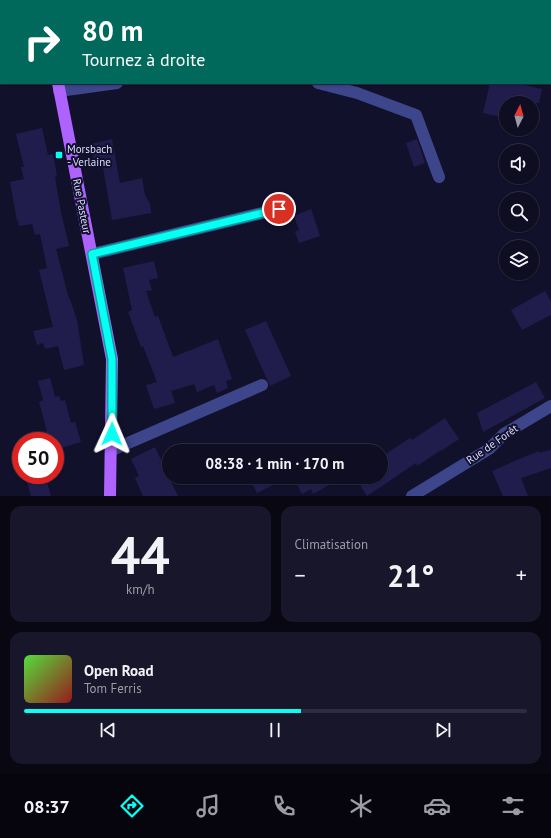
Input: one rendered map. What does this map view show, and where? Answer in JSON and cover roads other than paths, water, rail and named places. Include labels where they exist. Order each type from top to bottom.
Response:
[{"type":"main road","name":"Rue Pasteur","points":[[58,87],[112,359],[112,450],[110,496]]},
{"type":"street","points":[[58,87],[102,84]]},
{"type":"street","points":[[326,84],[358,88],[416,115],[438,177]]},
{"type":"street","points":[[92,254],[279,209]]},
{"type":"street","points":[[112,450],[262,385]]},
{"type":"street","name":"Rue de Forêt","points":[[412,496],[489,449],[504,434],[551,406]]},
{"type":"place","name":"Morsbach - Verlaine","points":[[59,155]]}]
